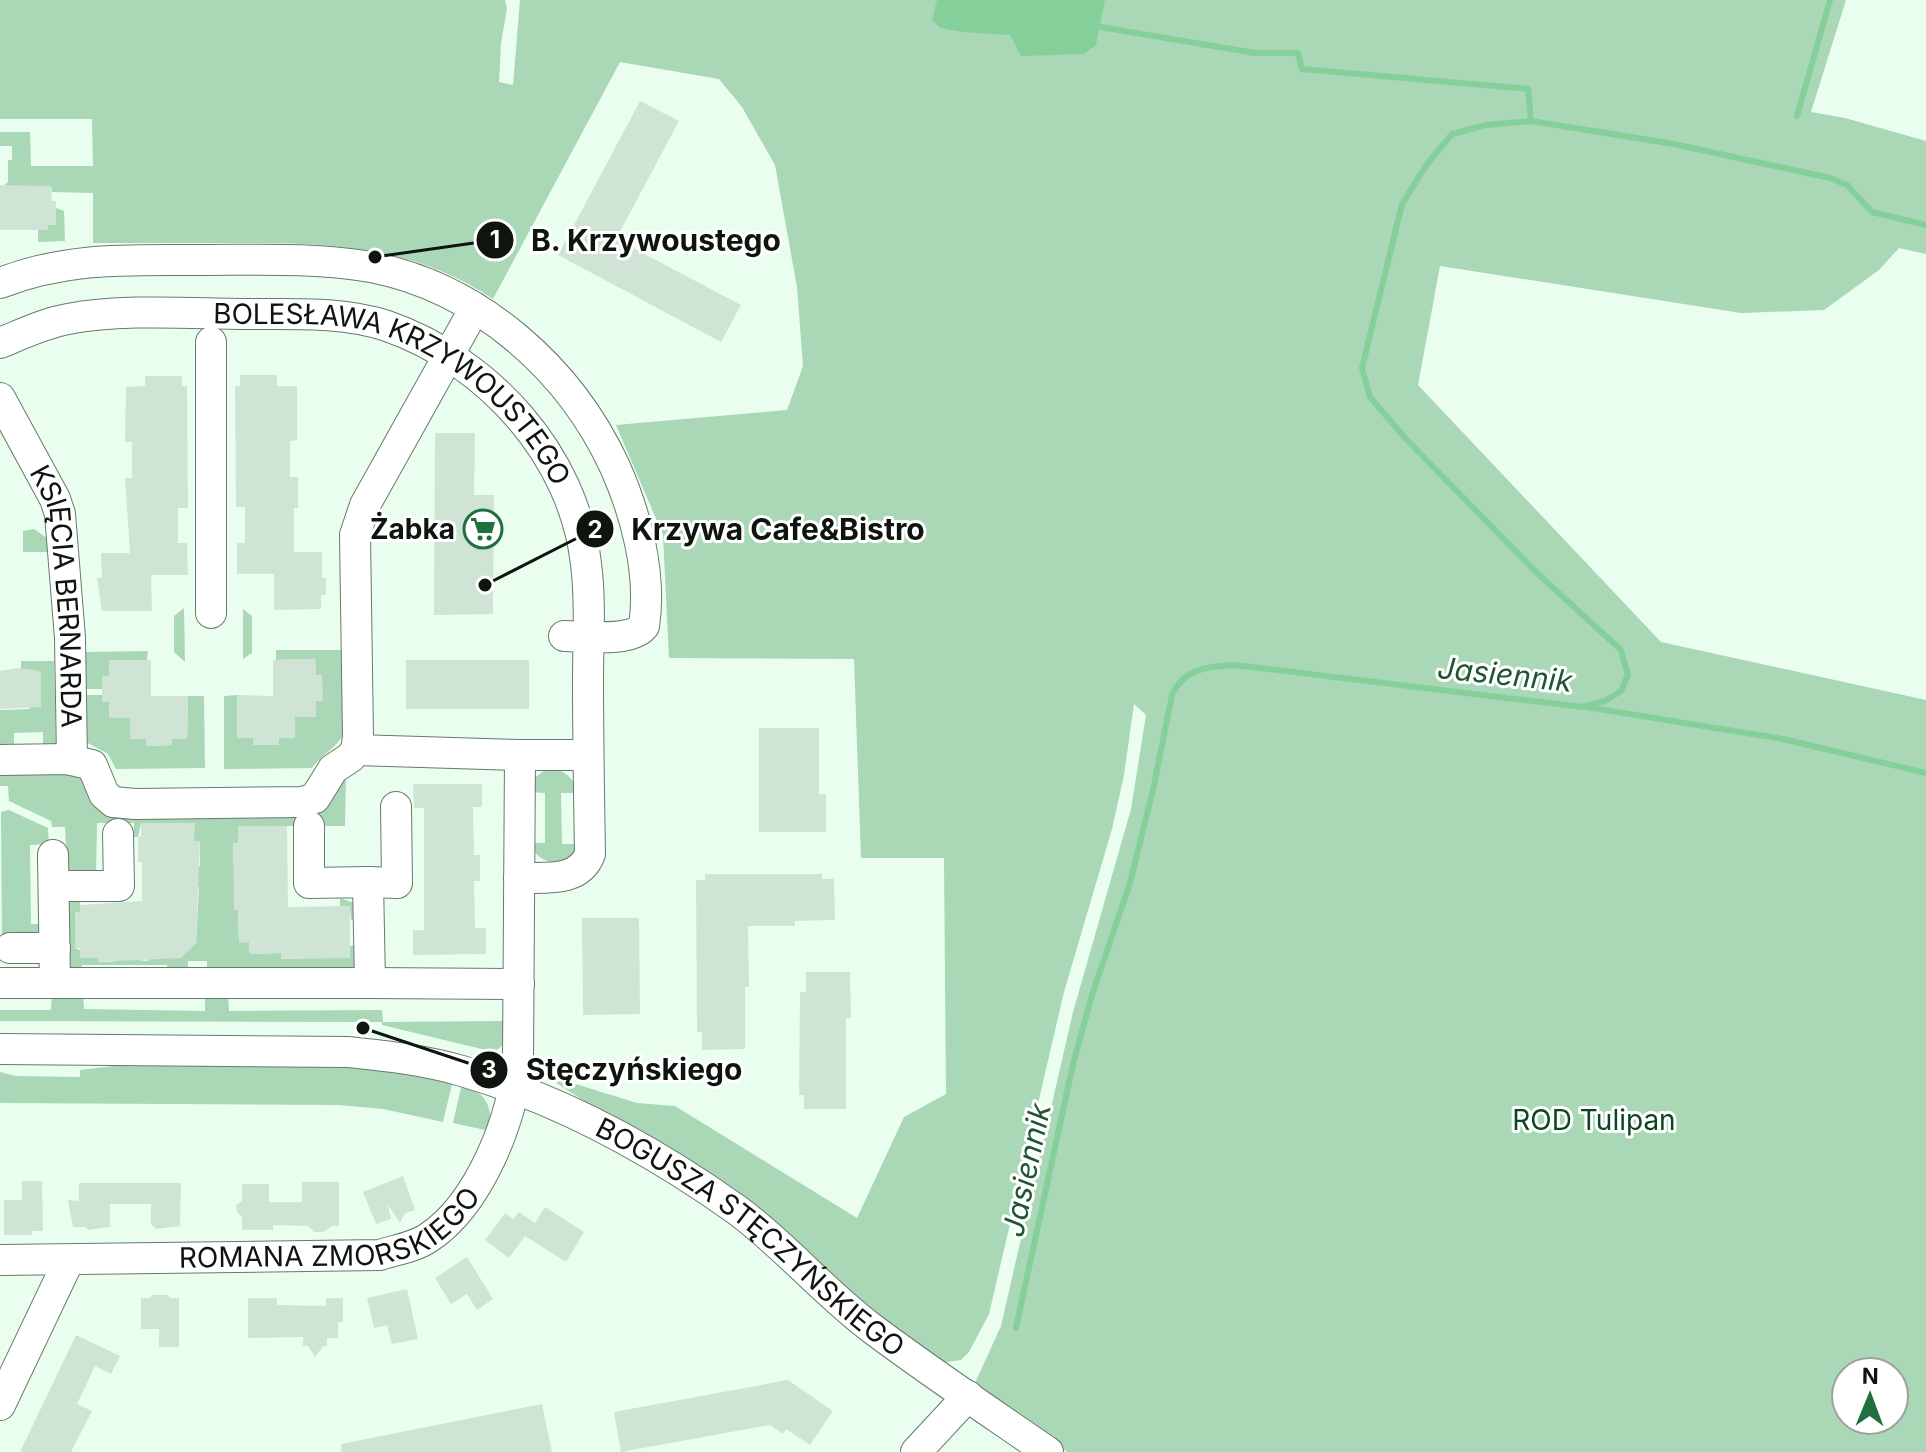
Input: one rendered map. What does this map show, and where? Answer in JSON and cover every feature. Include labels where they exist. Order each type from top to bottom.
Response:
[{"type":"street","name":"BOLESŁAWA KRZYWOUSTEGO","points":[[0,283],[34,270],[84,261],[313,260],[401,275],[433,286],[475,308],[529,348],[575,399],[595,428],[625,490],[641,551],[644,626],[640,631],[626,636],[576,636],[586,563],[577,519],[566,489],[539,442],[489,386],[447,355],[385,325],[306,314],[89,316],[45,325],[0,343]]},
{"type":"street","points":[[0,760],[72,760],[92,765],[104,794],[113,802],[271,804],[315,798],[333,769],[356,750],[359,713],[355,535],[365,505],[475,308]]},
{"type":"street","points":[[211,342],[211,613]]},
{"type":"street","name":"KSIĘCIA BERNARDA","points":[[0,398],[55,499],[60,514],[70,638],[72,760]]},
{"type":"street","points":[[519,878],[571,875],[586,863],[590,854],[588,755],[576,636]]},
{"type":"street","points":[[356,750],[588,755]]},
{"type":"street","name":"ROMANA ZMORSKIEGO","points":[[0,1260],[380,1255],[427,1239],[467,1201],[498,1139],[516,1089],[520,755]]},
{"type":"street","points":[[309,826],[309,883],[397,883],[396,807]]},
{"type":"street","points":[[54,886],[119,886],[118,834]]},
{"type":"street","points":[[53,855],[55,983]]},
{"type":"street","points":[[368,882],[370,983]]},
{"type":"street","points":[[10,948],[55,948]]},
{"type":"street","points":[[0,983],[519,984]]},
{"type":"street","name":"BOGUSZA STĘCZYŃSKIEGO","points":[[0,1049],[348,1052],[405,1058],[459,1070],[516,1089],[595,1124],[674,1169],[738,1211],[872,1328],[1048,1452]]},
{"type":"street","points":[[0,1405],[69,1260]]},
{"type":"street","points":[[916,1452],[968,1396]]},
{"type":"green space","name":"ROD Tulipan","points":[[0,0],[505,0],[507,8],[499,82],[513,85],[520,0],[1846,0],[1811,112],[1845,118],[1926,141],[1926,254],[1899,248],[1879,270],[1824,310],[1741,313],[1440,266],[1418,385],[1661,642],[1926,700],[1926,1452],[1067,1452],[975,1383],[1001,1326],[1073,1012],[1131,809],[1146,715],[1134,704],[1124,775],[1112,829],[1064,992],[989,1314],[969,1352],[961,1360],[942,1363],[599,1111],[543,1074],[637,1103],[675,1106],[857,1218],[904,1117],[946,1094],[944,858],[861,858],[854,659],[669,658],[663,535],[616,425],[787,410],[803,366],[797,287],[775,165],[742,107],[719,79],[620,62],[493,299],[432,267],[336,246],[93,243],[93,193],[52,192],[51,186],[3,186],[8,182],[8,160],[12,160],[12,146],[0,146],[0,132],[30,132],[31,166],[93,166],[92,119],[0,119]]},
{"type":"green space","points":[[56,208],[64,211],[65,241],[38,242],[38,230],[48,230],[48,225],[56,225]]},
{"type":"green space","points":[[34,529],[51,541],[54,552],[23,552],[23,531]]},
{"type":"green space","points":[[184,608],[185,662],[174,652],[174,616]]},
{"type":"green space","points":[[243,609],[252,616],[252,653],[243,659]]},
{"type":"green space","points":[[276,650],[343,650],[344,733],[312,768],[224,769],[224,696],[237,695],[238,738],[253,738],[254,745],[279,745],[279,738],[295,738],[292,717],[316,701],[322,701],[322,676],[316,675],[315,659],[276,660]]},
{"type":"green space","points":[[148,651],[147,660],[109,660],[109,676],[102,689],[85,689],[84,652]]},
{"type":"green space","points":[[21,661],[54,661],[56,745],[43,745],[43,732],[14,733],[14,749],[0,749],[0,710],[30,709],[29,669],[21,669]]},
{"type":"green space","points":[[85,695],[102,695],[109,702],[109,718],[130,716],[146,739],[147,746],[171,745],[172,739],[187,739],[188,696],[204,696],[205,768],[116,769],[108,754],[86,742]]},
{"type":"green space","points":[[548,768],[568,775],[578,793],[561,793],[562,844],[579,844],[574,853],[561,862],[539,857],[528,843],[545,843],[545,793],[529,792],[534,778]]},
{"type":"green space","points":[[0,770],[81,771],[92,789],[312,810],[346,772],[345,826],[238,826],[238,843],[233,843],[233,862],[238,863],[234,910],[238,910],[239,942],[249,942],[250,954],[281,953],[281,959],[296,959],[355,945],[355,920],[358,970],[207,979],[207,961],[188,961],[188,979],[168,979],[167,965],[82,965],[82,978],[69,978],[67,903],[72,897],[80,896],[80,913],[76,912],[75,948],[98,958],[99,962],[113,962],[113,958],[148,961],[149,958],[180,958],[196,943],[199,887],[195,886],[195,867],[200,866],[200,841],[194,841],[194,824],[141,823],[138,837],[134,837],[134,823],[97,823],[96,878],[71,873],[67,866],[65,827],[52,827],[51,821],[9,801],[8,786],[0,786]]},
{"type":"green space","points":[[9,810],[48,828],[49,844],[30,845],[31,924],[50,924],[48,934],[2,940],[1,812]]},
{"type":"green space","points":[[340,898],[354,903],[355,919],[351,920],[350,906],[340,906]]},
{"type":"green space","points":[[52,992],[83,993],[84,1009],[205,1011],[205,993],[228,994],[229,1011],[382,1010],[383,1022],[504,1021],[502,1046],[494,1052],[382,1025],[382,1022],[0,1021],[0,1010],[51,1010]]},
{"type":"green space","points":[[140,1063],[335,1063],[453,1080],[443,1122],[383,1109],[338,1105],[0,1103],[0,1072],[16,1076],[80,1077],[80,1070]]},
{"type":"green space","points":[[462,1083],[486,1101],[490,1131],[453,1123]]},
{"type":"shaded area","points":[[937,0],[1105,0],[1096,45],[1084,54],[1021,56],[1010,35],[941,28],[932,20]]},
{"type":"building","points":[[640,101],[679,121],[616,239],[741,305],[721,342],[558,255]]},
{"type":"building","points":[[0,185],[51,186],[52,201],[56,201],[56,225],[48,225],[48,230],[0,230]]},
{"type":"building","points":[[240,375],[277,375],[277,386],[297,386],[297,440],[290,441],[290,477],[298,477],[294,552],[322,552],[322,578],[326,578],[326,595],[321,595],[321,609],[274,610],[274,574],[237,574],[237,543],[245,543],[245,507],[236,507],[235,386],[240,386]]},
{"type":"building","points":[[145,376],[182,376],[182,386],[187,386],[188,508],[178,508],[178,543],[187,543],[188,575],[151,575],[152,611],[102,611],[97,578],[102,578],[101,553],[130,553],[125,478],[132,478],[132,442],[125,442],[126,387],[145,386]]},
{"type":"building","points":[[435,433],[475,433],[474,495],[494,495],[493,614],[434,615]]},
{"type":"building","points":[[315,659],[316,675],[322,675],[323,701],[316,701],[316,717],[295,717],[295,738],[279,738],[279,745],[253,745],[253,738],[237,738],[237,695],[273,696],[273,660]]},
{"type":"building","points":[[109,660],[151,660],[151,696],[188,696],[187,739],[172,739],[172,745],[146,746],[146,739],[130,739],[130,718],[109,718],[109,702],[102,702],[102,676],[109,676]]},
{"type":"building","points":[[406,660],[529,660],[529,709],[406,709]]},
{"type":"building","points":[[18,668],[41,671],[41,707],[0,709],[0,671]]},
{"type":"building","points":[[759,728],[819,728],[819,794],[826,794],[826,832],[759,832]]},
{"type":"building","points":[[413,784],[482,784],[482,807],[473,807],[474,855],[480,855],[480,881],[474,881],[475,928],[486,928],[486,954],[413,955],[413,930],[424,930],[424,808],[414,808]]},
{"type":"building","points":[[141,823],[195,823],[194,841],[200,841],[196,943],[181,958],[98,962],[98,958],[80,958],[80,948],[75,948],[75,912],[80,913],[80,905],[142,901],[142,862],[138,862]]},
{"type":"building","points":[[238,826],[287,826],[288,907],[350,906],[350,958],[281,959],[281,953],[250,954],[249,942],[239,943],[238,910],[234,910],[233,843],[238,843]]},
{"type":"building","points":[[705,874],[822,874],[822,879],[834,879],[835,920],[795,921],[795,926],[748,926],[749,987],[745,987],[745,1049],[702,1050],[702,1032],[697,1032],[696,880],[705,880]]},
{"type":"building","points":[[582,918],[639,918],[640,1014],[583,1015]]},
{"type":"building","points":[[806,972],[850,972],[851,1018],[846,1018],[846,1109],[804,1109],[804,1095],[799,1095],[800,992],[806,992]]},
{"type":"building","points":[[403,1176],[415,1210],[405,1213],[400,1223],[388,1205],[391,1219],[376,1224],[363,1192]]},
{"type":"building","points":[[22,1181],[42,1181],[43,1231],[32,1231],[32,1235],[4,1235],[4,1200],[22,1200]]},
{"type":"building","points":[[302,1182],[339,1182],[339,1226],[332,1226],[323,1232],[314,1232],[308,1226],[273,1225],[273,1230],[242,1230],[242,1217],[236,1205],[242,1201],[242,1184],[269,1184],[269,1202],[302,1202]]},
{"type":"building","points":[[79,1183],[181,1183],[180,1226],[156,1229],[151,1224],[151,1204],[110,1204],[110,1227],[88,1230],[73,1227],[68,1200],[79,1201]]},
{"type":"building","points":[[545,1207],[584,1232],[566,1262],[525,1236],[509,1258],[485,1240],[505,1213],[513,1219],[519,1212],[535,1223]]},
{"type":"building","points":[[467,1257],[493,1299],[477,1310],[467,1294],[451,1304],[435,1278]]},
{"type":"building","points":[[407,1289],[418,1339],[392,1344],[387,1325],[374,1328],[367,1298]]},
{"type":"building","points":[[151,1295],[179,1298],[179,1347],[159,1347],[159,1329],[141,1329],[141,1298],[151,1298]]},
{"type":"building","points":[[248,1298],[277,1298],[277,1305],[326,1306],[326,1298],[343,1298],[343,1322],[338,1322],[338,1338],[327,1338],[327,1346],[323,1346],[315,1357],[308,1346],[303,1346],[303,1337],[248,1338]]},
{"type":"building","points":[[76,1335],[120,1356],[111,1374],[95,1366],[77,1404],[92,1411],[71,1452],[20,1452]]},
{"type":"building","points":[[788,1380],[833,1411],[810,1445],[786,1429],[783,1434],[770,1425],[621,1452],[614,1412]]},
{"type":"building","points":[[542,1404],[552,1452],[341,1452],[341,1444]]},
{"type":"waterway","name":"Jasiennik","points":[[1797,116],[1830,0]]},
{"type":"waterway","points":[[1100,27],[1255,53],[1298,53],[1302,69],[1528,89],[1531,121]]},
{"type":"waterway","name":"Jasiennik","points":[[1016,1328],[1073,1064],[1092,995],[1130,883],[1172,695],[1183,679],[1206,668],[1234,665],[1582,707],[1605,701],[1621,691],[1628,675],[1621,650],[1537,573],[1406,439],[1370,397],[1362,368],[1402,204],[1427,164],[1452,134],[1486,125],[1531,121],[1674,144],[1830,178],[1847,185],[1872,212],[1926,225]]},
{"type":"waterway","points":[[1586,707],[1783,739],[1926,773]]},
{"type":"place","name":"B. Krzywoustego","points":[[375,257]]},
{"type":"place","name":"Żabka","points":[[483,529]]},
{"type":"place","name":"Krzywa Cafe&Bistro","points":[[485,585]]},
{"type":"place","name":"Stęczyńskiego","points":[[363,1028]]}]
